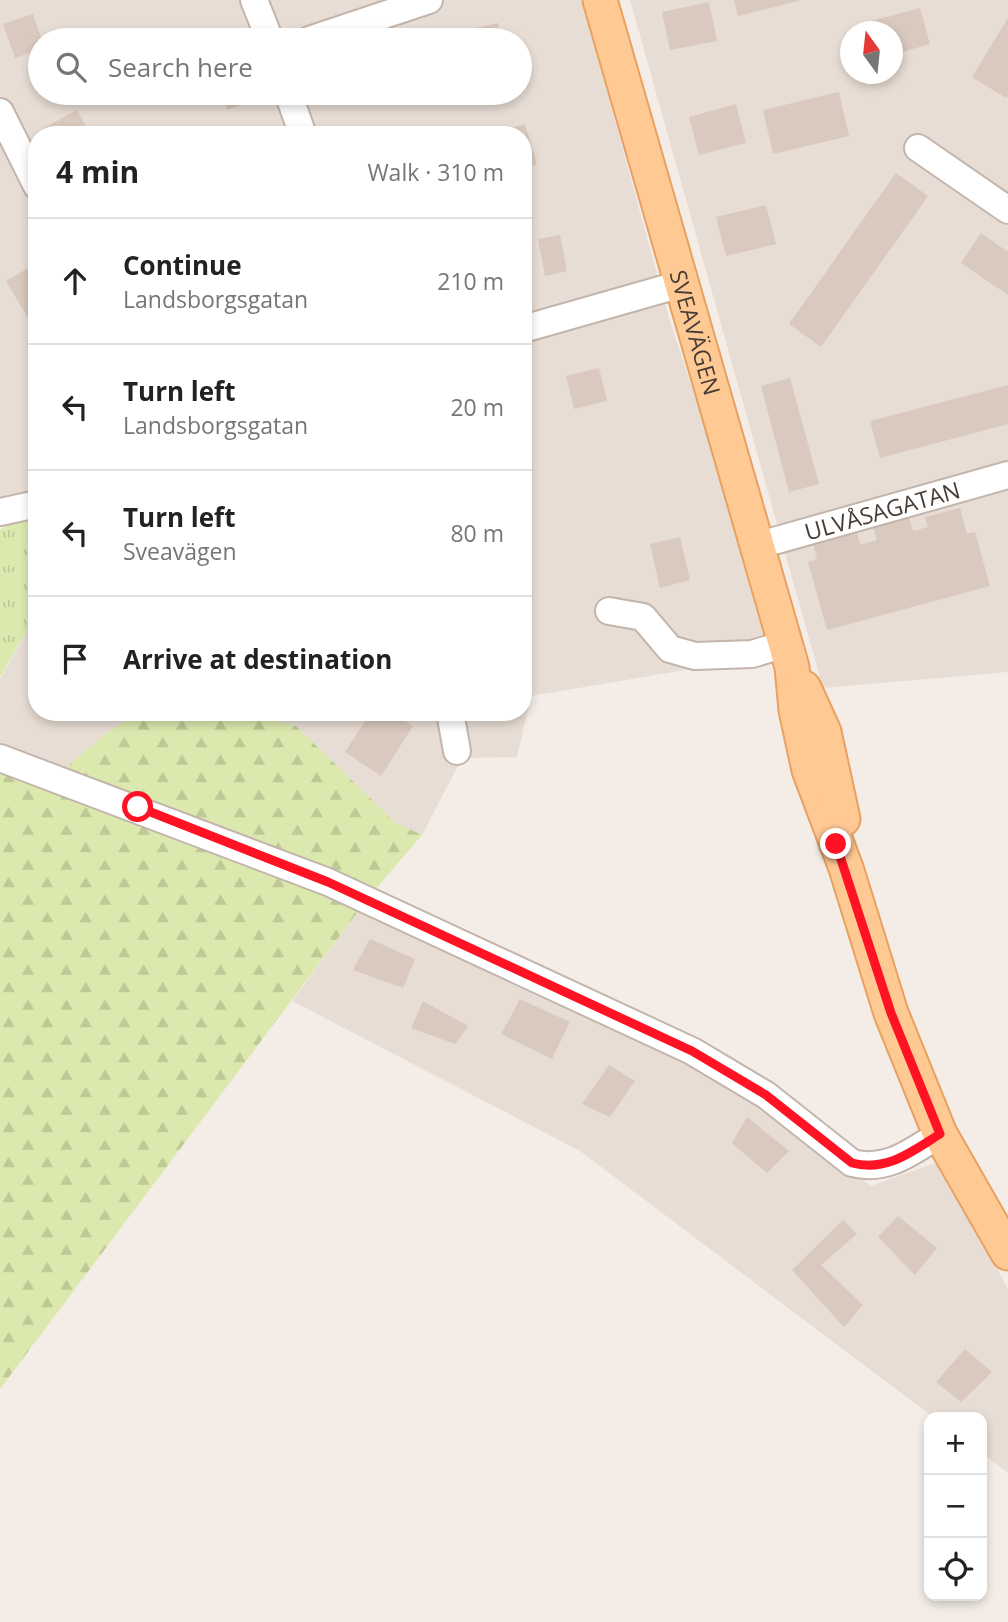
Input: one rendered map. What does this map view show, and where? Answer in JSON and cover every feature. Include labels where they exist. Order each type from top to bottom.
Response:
[{"type":"main road","name":"SVEAVÄGEN","points":[[600,0],[789,656],[804,749],[846,868],[891,1013],[940,1134],[1008,1254]]},
{"type":"street","points":[[254,0],[265,28]]},
{"type":"street","points":[[345,28],[429,0]]},
{"type":"street","points":[[292,105],[300,126]]},
{"type":"street","points":[[2,125],[28,170]]},
{"type":"street","points":[[918,148],[1008,210]]},
{"type":"street","points":[[532,326],[681,284]]},
{"type":"street","name":"ULVÅSAGATAN","points":[[756,546],[1008,475]]},
{"type":"street","points":[[0,512],[28,506]]},
{"type":"street","points":[[609,611],[643,617],[670,649],[695,656],[789,656]]},
{"type":"street","points":[[452,721],[457,751]]},
{"type":"street","points":[[0,758],[138,807],[328,882],[692,1051],[766,1095],[852,1163],[882,1165],[897,1160],[940,1134]]},
{"type":"shaded area","points":[[0,0],[582,0],[669,318],[780,654],[532,696],[532,126],[28,126],[28,506],[0,511]]},
{"type":"shaded area","points":[[630,0],[1008,0],[1008,672],[823,688]]},
{"type":"shaded area","points":[[28,629],[28,721],[125,721],[64,769],[0,754],[0,679]]},
{"type":"shaded area","points":[[280,721],[525,721],[517,757],[462,758],[422,835],[396,823],[296,726]]},
{"type":"shaded area","points":[[372,893],[756,1098],[871,1186],[941,1161],[1008,1289],[1008,1473],[987,1457],[987,1412],[926,1412],[580,1151],[292,1001]]},
{"type":"green space","points":[[28,521],[28,629],[0,677],[0,530],[12,522]]},
{"type":"green space","points":[[125,721],[280,721],[296,726],[396,823],[422,835],[372,893],[0,1389],[0,754],[64,769]]},
{"type":"building","points":[[734,0],[798,0],[798,1],[738,16]]},
{"type":"building","points":[[709,2],[717,41],[670,50],[662,12]]},
{"type":"building","points":[[920,8],[930,44],[903,52],[903,21],[871,21]]},
{"type":"building","points":[[33,14],[38,28],[28,28],[28,53],[15,58],[3,24]]},
{"type":"building","points":[[1008,18],[1008,95],[1006,98],[972,77]]},
{"type":"building","points":[[498,23],[499,28],[476,28]]},
{"type":"building","points":[[839,92],[849,136],[773,154],[763,110]]},
{"type":"building","points":[[736,104],[746,143],[699,155],[689,117]]},
{"type":"building","points":[[225,105],[241,105],[227,110]]},
{"type":"building","points":[[77,110],[86,126],[48,126]]},
{"type":"building","points":[[532,147],[537,164],[532,165]]},
{"type":"building","points":[[896,173],[928,196],[821,347],[789,324]]},
{"type":"building","points":[[766,205],[776,244],[726,256],[716,217]]},
{"type":"building","points":[[981,233],[1008,252],[1008,295],[961,263]]},
{"type":"building","points":[[560,235],[567,271],[545,276],[538,239]]},
{"type":"building","points":[[28,268],[28,318],[6,281]]},
{"type":"building","points":[[599,368],[607,401],[574,409],[566,376]]},
{"type":"building","points":[[790,378],[819,484],[789,492],[761,386]]},
{"type":"building","points":[[1008,385],[1008,424],[880,458],[870,421]]},
{"type":"building","points":[[960,508],[967,534],[975,532],[990,586],[827,630],[808,562],[817,559],[813,544],[857,532],[860,545],[877,540],[873,526],[909,517],[913,531],[928,527],[925,517]]},
{"type":"building","points":[[680,537],[690,580],[660,588],[650,544]]},
{"type":"building","points":[[365,721],[405,721],[413,726],[381,776],[345,752]]},
{"type":"building","points":[[370,939],[415,959],[403,988],[353,970]]},
{"type":"building","points":[[520,999],[570,1022],[552,1059],[501,1034]]},
{"type":"building","points":[[423,1001],[468,1026],[455,1044],[411,1028]]},
{"type":"building","points":[[609,1065],[635,1081],[610,1117],[582,1104]]},
{"type":"building","points":[[747,1117],[789,1151],[767,1173],[732,1143]]},
{"type":"building","points":[[898,1216],[937,1248],[915,1275],[878,1237]]},
{"type":"building","points":[[843,1220],[857,1234],[821,1265],[863,1305],[844,1327],[792,1270]]},
{"type":"building","points":[[965,1349],[992,1372],[961,1402],[936,1382]]},
{"type":"route","points":[[138,807],[328,882],[692,1051],[766,1095],[852,1163],[882,1165],[897,1160],[940,1134],[878,977],[846,868],[836,844]]}]
